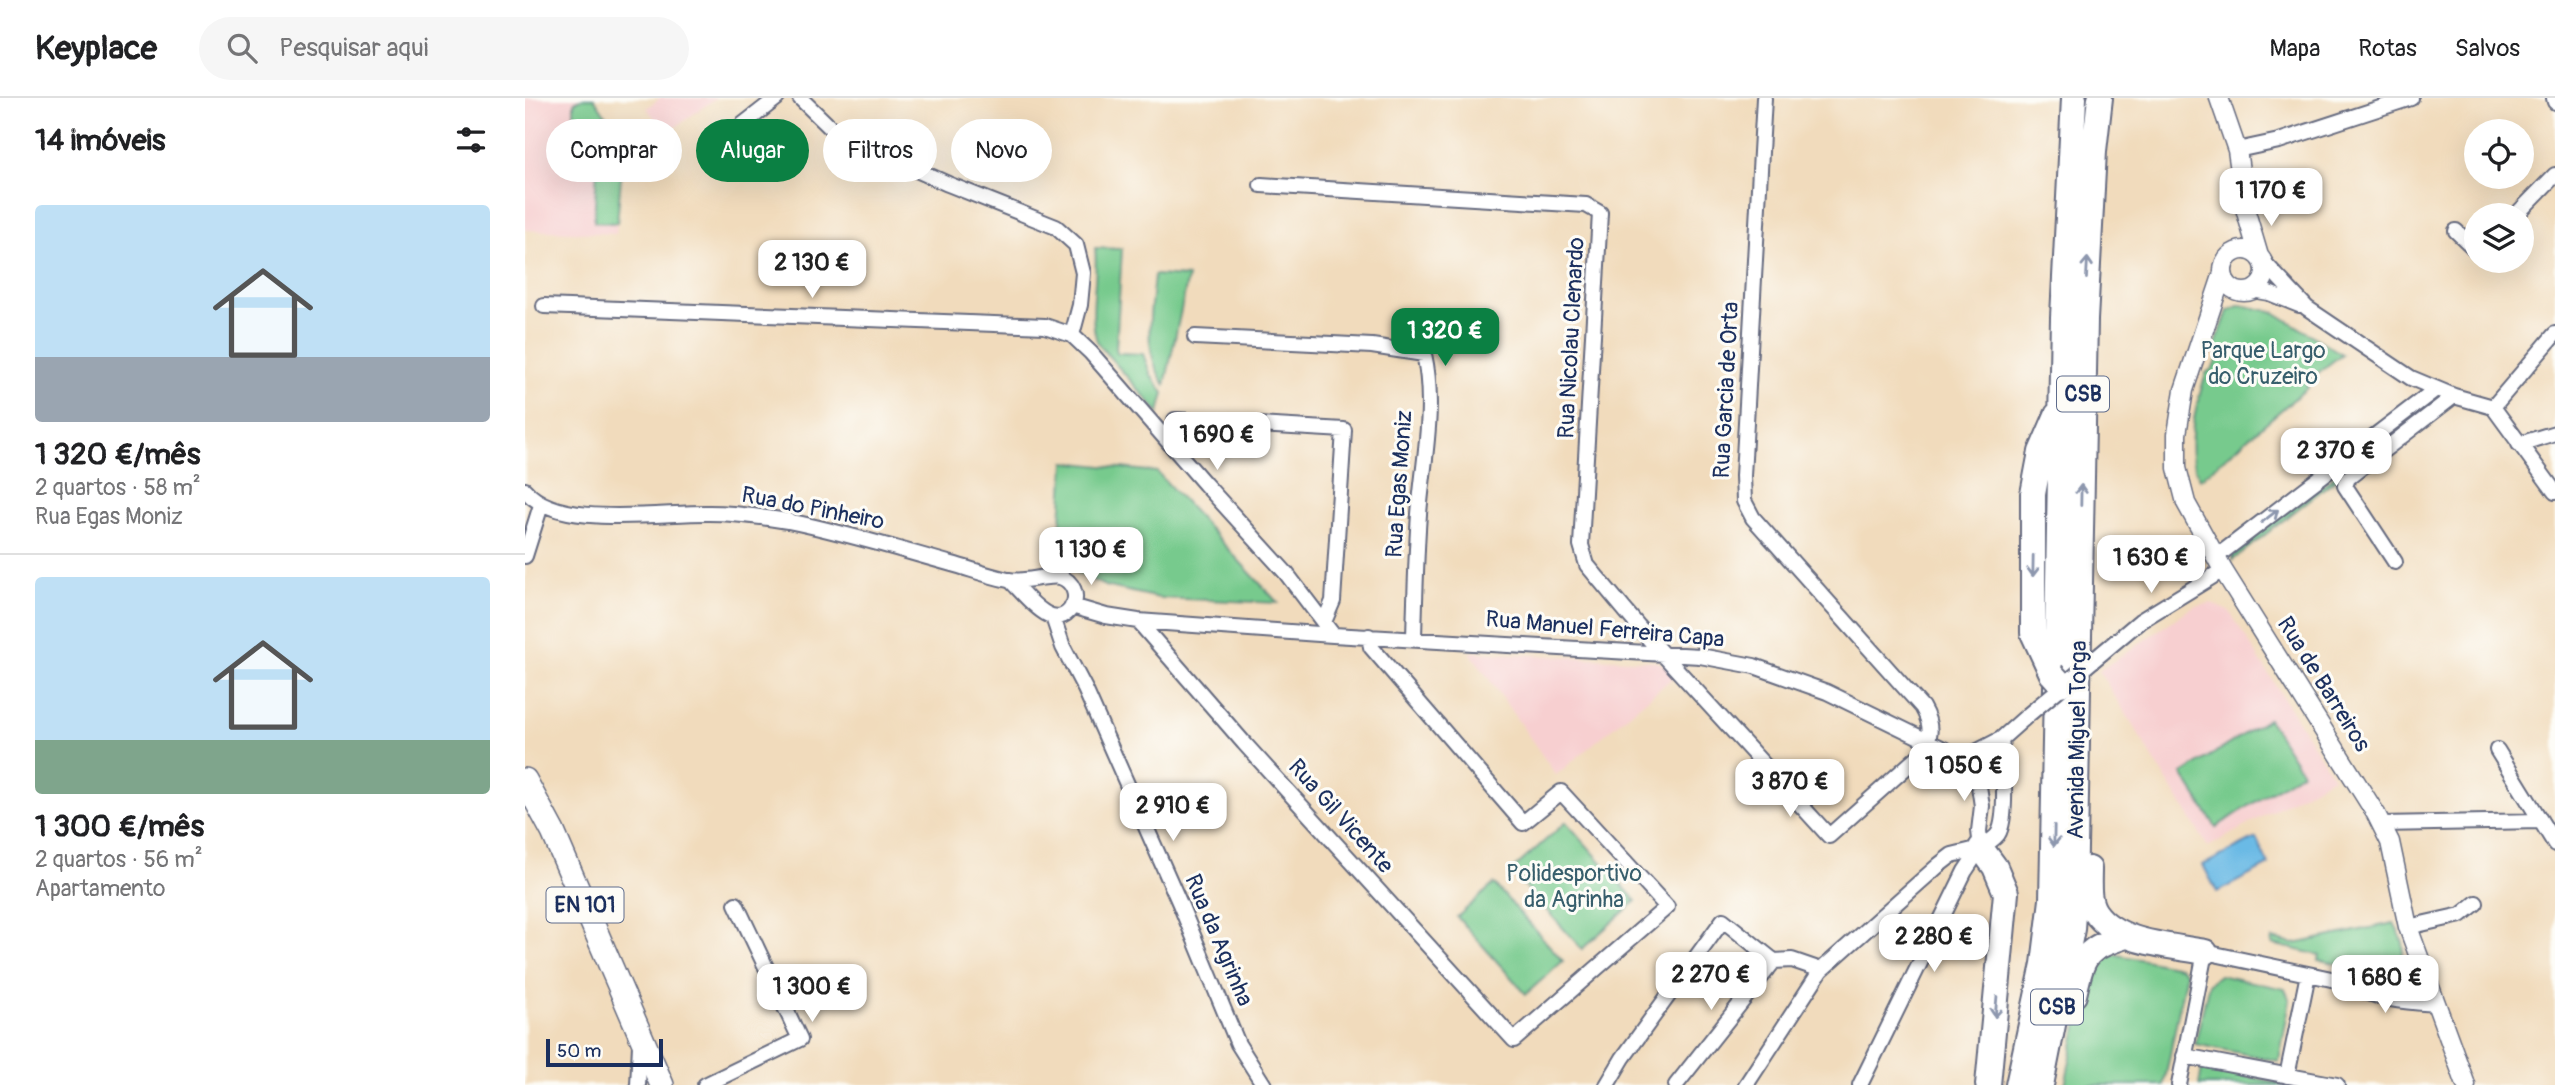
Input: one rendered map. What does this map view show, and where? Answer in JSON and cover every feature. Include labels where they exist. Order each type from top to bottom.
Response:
[{"type":"highway","name":"Avenida Miguel Torga","points":[[2018,1085],[2044,964],[2052,900],[2063,317],[2074,98]]},
{"type":"highway","name":"Avenida Miguel Torga","points":[[2041,1085],[2072,929],[2084,320],[2099,98]]},
{"type":"highway","points":[[2058,681],[2033,633],[2033,494],[2041,452],[2062,405]]},
{"type":"highway","points":[[2076,785],[2088,822],[2089,898],[2095,912],[2126,936],[2205,952]]},
{"type":"highway","points":[[1981,848],[1995,867],[2006,893],[1988,1085]]},
{"type":"highway","points":[[2049,1085],[2057,1078],[2080,967],[2092,949],[2126,936]]},
{"type":"main road","name":"EN 101","points":[[525,780],[553,832],[662,1085]]},
{"type":"street","points":[[751,119],[778,98]]},
{"type":"street","name":"Rua Garcia de Orta","points":[[1764,98],[1743,476],[1744,501],[1753,518],[1922,707],[1928,718],[1930,741]]},
{"type":"street","points":[[2210,311],[2223,298],[2264,279],[2265,272],[2246,212],[2237,150],[2219,98]]},
{"type":"street","points":[[2237,150],[2279,141],[2411,98]]},
{"type":"street","points":[[802,101],[838,135],[948,184],[1056,227],[1076,245],[1083,272],[1080,305],[1072,335]]},
{"type":"street","points":[[2527,203],[2555,174]]},
{"type":"street","name":"Rua Nicolau Clenardo","points":[[1261,185],[1586,205],[1600,213],[1581,545],[1587,565],[1663,653]]},
{"type":"street","points":[[2246,212],[2232,253],[2223,265],[2225,281],[2244,290],[2269,293],[2307,308],[2411,378],[2454,396],[2493,407],[2555,492]]},
{"type":"street","points":[[2456,231],[2464,239]]},
{"type":"street","points":[[2232,253],[2245,249],[2260,258],[2307,308]]},
{"type":"street","name":"Rua de Barreiros","points":[[2223,274],[2185,390],[2177,434],[2177,468],[2186,503],[2219,563],[2381,824],[2394,856],[2408,927],[2466,1085]]},
{"type":"street","points":[[544,306],[1045,326],[1072,335],[1286,573],[1333,635]]},
{"type":"street","points":[[2493,407],[2555,334]]},
{"type":"street","name":"Rua Egas Moniz","points":[[1195,337],[1372,346],[1424,354],[1429,376],[1427,437],[1419,513],[1414,638]]},
{"type":"street","points":[[1981,848],[1979,831],[1982,806],[1974,753],[2001,739],[2028,715],[2058,681],[2102,653],[2140,621],[2219,563],[2436,389]]},
{"type":"street","points":[[2396,562],[2345,486],[2348,478],[2454,396]]},
{"type":"street","points":[[1175,420],[1344,430],[1333,601],[1324,622]]},
{"type":"street","points":[[2519,444],[2555,433]]},
{"type":"street","points":[[525,490],[541,505],[525,556]]},
{"type":"street","name":"Rua do Pinheiro","points":[[541,505],[607,517],[712,513],[787,521],[1010,580],[1058,576],[1073,588],[1075,595],[1072,606]]},
{"type":"street","points":[[1036,606],[1034,592],[1043,579]]},
{"type":"street","points":[[1010,580],[1044,614],[1061,616],[1072,606]]},
{"type":"street","name":"Rua Manuel Ferreira Capa","points":[[1072,606],[1106,617],[1138,621],[1700,656],[1753,666],[1827,692],[1952,753],[1974,753]]},
{"type":"street","name":"Rua da Agrinha","points":[[1053,617],[1063,647],[1085,689],[1180,904],[1238,1044],[1263,1085]]},
{"type":"street","name":"Rua Gil Vicente","points":[[1138,621],[1244,743],[1514,1040],[1667,906],[1561,792],[1523,823],[1371,647],[1369,636]]},
{"type":"street","points":[[1663,653],[1829,836],[1920,755],[1930,741]]},
{"type":"street","points":[[1860,1085],[1965,871],[1981,848],[1998,835],[2002,823],[2004,764],[2001,739]]},
{"type":"street","points":[[2497,750],[2555,844]]},
{"type":"street","points":[[2381,824],[2541,821]]},
{"type":"street","points":[[1746,1085],[1821,970],[1952,855],[1981,848]]},
{"type":"street","points":[[2408,927],[2467,913],[2476,903]]},
{"type":"street","points":[[705,1085],[800,1039],[736,904]]},
{"type":"street","points":[[1607,1085],[1623,1058],[1723,920],[1774,961],[1792,960],[1821,970]]},
{"type":"street","points":[[2179,1085],[2205,952],[2350,983],[2363,992],[2436,1004]]},
{"type":"street","points":[[1676,1085],[1774,961]]},
{"type":"street","points":[[2350,983],[2423,968]]},
{"type":"street","points":[[2287,1076],[2308,974]]},
{"type":"street","points":[[638,1085],[639,1033]]},
{"type":"street","points":[[2184,1056],[2336,1085]]},
{"type":"shaded area","points":[[525,98],[594,98],[608,119],[546,119],[546,182],[621,182],[616,234],[525,230]]},
{"type":"shaded area","points":[[660,98],[716,98],[682,122],[682,119],[655,119],[647,108]]},
{"type":"shaded area","points":[[2212,603],[2230,612],[2333,777],[2208,847],[2099,671],[2194,606]]},
{"type":"shaded area","points":[[1470,652],[1651,661],[1660,663],[1676,675],[1556,775]]},
{"type":"green space","points":[[594,98],[608,119],[574,116],[574,102]]},
{"type":"green space","points":[[596,182],[621,182],[617,223],[594,222]]},
{"type":"green space","points":[[1095,248],[1122,249],[1117,353],[1143,354],[1151,375],[1164,393],[1159,413],[1098,344],[1093,322]]},
{"type":"green space","points":[[1154,275],[1188,277],[1165,385],[1153,359],[1150,345]]},
{"type":"green space","name":"Parque Largo do Cruzeiro","points":[[2240,305],[2274,312],[2342,354],[2305,383],[2308,387],[2200,479],[2193,463],[2191,447],[2197,404],[2206,373],[2213,368],[2218,357],[2214,349],[2228,311]]},
{"type":"green space","points":[[2418,414],[2233,560],[2233,554]]},
{"type":"green space","points":[[1065,462],[1157,472],[1278,603],[1159,598],[1105,586],[1058,564]]},
{"type":"green space","points":[[2268,719],[2302,772],[2216,827],[2182,774]]},
{"type":"green space","name":"Polidesportivo da Agrinha","points":[[1566,822],[1636,901],[1582,949],[1511,871]]},
{"type":"green space","name":"Polidesportivo da Agrinha","points":[[1494,884],[1563,961],[1526,994],[1457,917]]},
{"type":"green space","points":[[2394,923],[2403,943],[2402,955],[2395,963],[2384,967],[2370,968],[2319,960],[2320,955],[2271,944],[2272,939],[2294,944]]},
{"type":"green space","points":[[2113,954],[2180,967],[2186,973],[2164,1085],[2065,1085],[2087,978],[2097,963]]},
{"type":"green space","points":[[2219,975],[2285,989],[2290,1000],[2279,1061],[2195,1044],[2209,983]]},
{"type":"green space","points":[[2399,980],[2403,993],[2375,988],[2375,984]]},
{"type":"green space","points":[[2202,1068],[2292,1085],[2199,1085]]},
{"type":"water","points":[[2256,838],[2269,865],[2217,892],[2203,865]]}]
